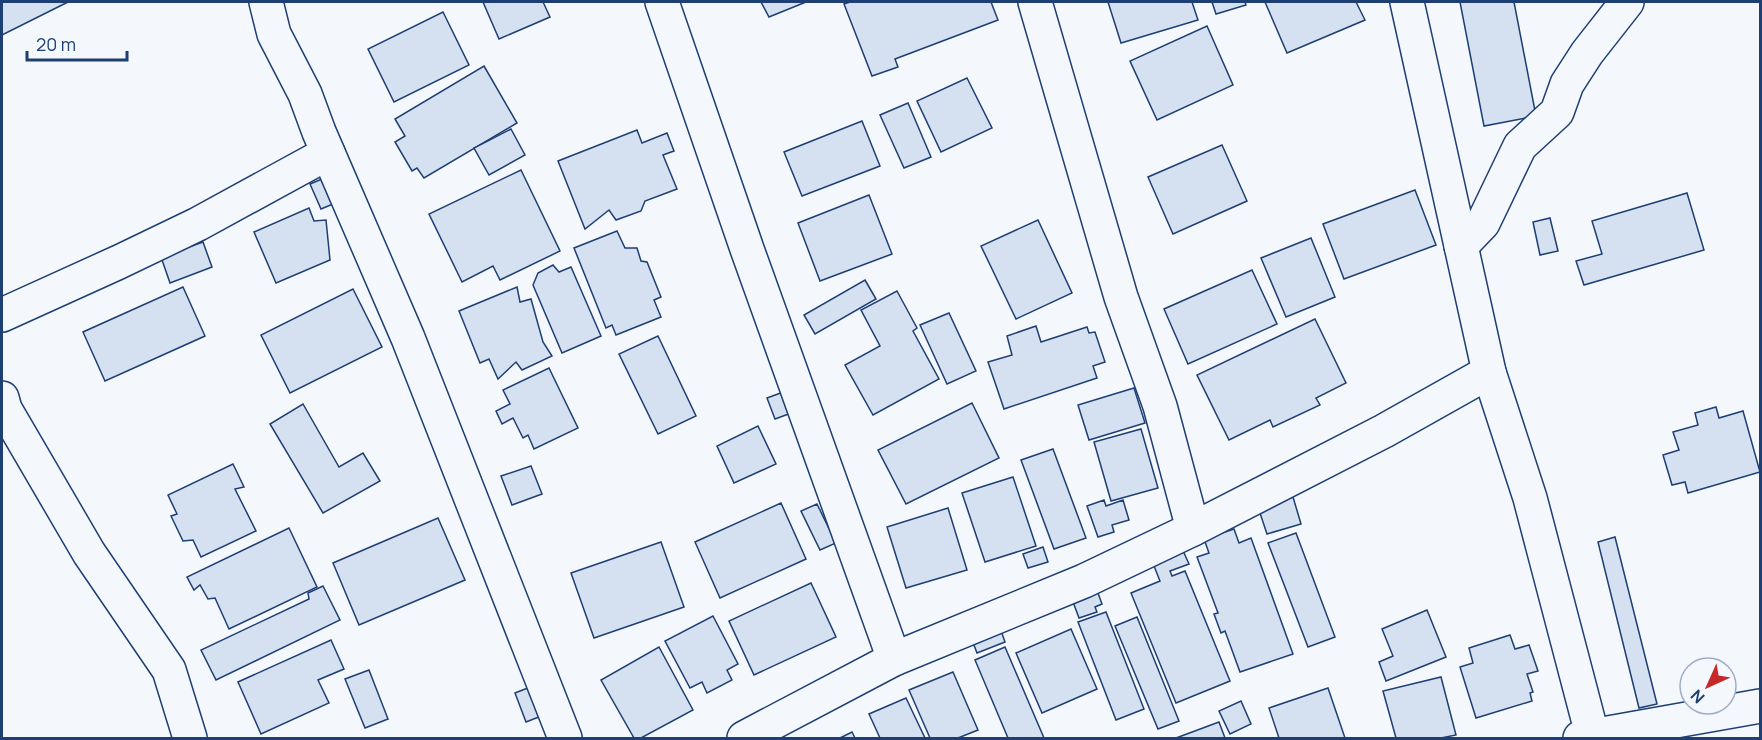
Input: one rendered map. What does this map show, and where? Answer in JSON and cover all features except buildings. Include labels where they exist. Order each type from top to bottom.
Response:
[{"type":"street","points":[[266,2],[274,34],[305,94],[408,338],[565,738]]},
{"type":"street","points":[[662,2],[747,249],[894,659]]},
{"type":"street","points":[[1035,2],[1121,297],[1160,406],[1193,529]]},
{"type":"street","points":[[1407,2],[1489,372],[1530,498],[1588,737],[1761,706]]},
{"type":"street","points":[[1461,246],[1483,223],[1520,146],[1557,112],[1572,76],[1627,2]]},
{"type":"street","points":[[2,315],[198,224],[328,153]]},
{"type":"street","points":[[744,738],[894,659],[1084,581],[1193,529],[1384,431],[1489,372]]},
{"type":"street","points":[[3,406],[89,553],[169,670],[190,738]]}]
